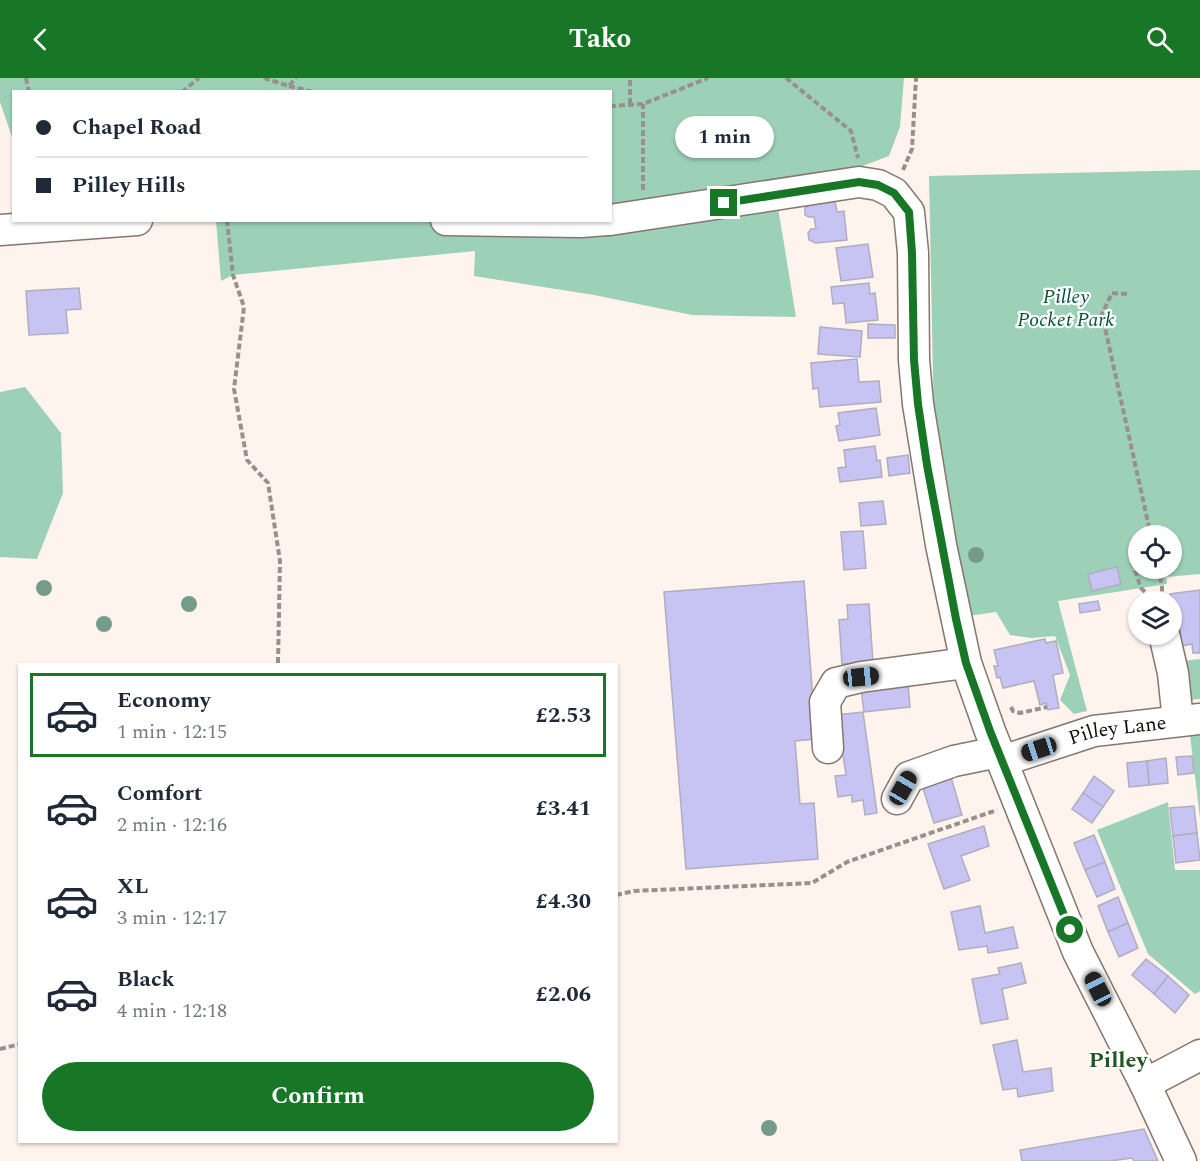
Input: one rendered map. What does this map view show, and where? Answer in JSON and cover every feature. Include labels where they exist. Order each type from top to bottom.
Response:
[{"type":"street","points":[[612,220],[644,217],[859,182],[878,185],[894,193],[909,212],[914,360],[918,404],[941,545],[966,663],[1000,756],[1078,952],[1181,1161]]},
{"type":"street","points":[[0,230],[110,222]]},
{"type":"street","points":[[1167,645],[1173,673],[1189,720]]},
{"type":"street","points":[[828,748],[825,702],[836,683],[861,677],[966,663]]},
{"type":"street","name":"Pilley Lane","points":[[897,799],[909,777],[954,761],[1000,756],[1094,731],[1189,720]]},
{"type":"street","points":[[1145,1084],[1200,1055]]},
{"type":"path","points":[[184,90],[199,78]]},
{"type":"path","points":[[264,78],[306,90]]},
{"type":"path","points":[[289,86],[296,78]]},
{"type":"path","points":[[630,78],[630,104]]},
{"type":"path","points":[[612,106],[643,104],[708,78]]},
{"type":"path","points":[[786,78],[851,131],[860,167],[859,182]]},
{"type":"path","points":[[894,193],[912,149],[916,78]]},
{"type":"path","points":[[643,104],[644,217]]},
{"type":"path","points":[[226,222],[232,275],[244,308],[234,389],[247,460],[268,483],[280,561],[278,663]]},
{"type":"path","points":[[1127,294],[1112,293],[1102,314],[1149,525]]},
{"type":"path","points":[[1008,702],[1013,711],[1020,713],[1047,707]]},
{"type":"path","points":[[618,895],[634,891],[812,883],[847,862],[1020,802]]},
{"type":"path","points":[[0,1049],[18,1044]]},
{"type":"green space","points":[[0,78],[904,78],[900,127],[889,156],[860,167],[774,183],[796,317],[692,315],[594,295],[474,276],[475,251],[233,275],[221,281],[216,222],[612,222],[612,90],[12,90],[12,137],[0,102]]},
{"type":"green space","name":"Pilley Pocket Park","points":[[1200,170],[1200,574],[1182,576],[1182,525],[1128,525],[1128,579],[1166,579],[1167,584],[1058,601],[1087,711],[1074,714],[1060,700],[1070,675],[1055,636],[1031,638],[1010,635],[996,612],[968,616],[934,424],[929,176]]},
{"type":"green space","points":[[25,387],[61,433],[63,493],[37,559],[0,557],[0,392]]},
{"type":"green space","points":[[1200,659],[1200,699],[1187,700],[1183,661]]},
{"type":"green space","points":[[1200,734],[1200,818],[1190,735]]},
{"type":"green space","points":[[1168,802],[1175,870],[1200,870],[1200,991],[1195,994],[1148,954],[1097,830]]},
{"type":"building","points":[[835,201],[837,212],[844,211],[847,240],[816,243],[809,240],[808,233],[811,229],[816,229],[814,217],[805,215],[805,208],[812,203]]},
{"type":"building","points":[[868,244],[873,277],[841,281],[836,248]]},
{"type":"building","points":[[869,283],[870,294],[875,293],[878,320],[846,323],[844,303],[833,304],[831,287]]},
{"type":"building","points":[[79,288],[81,309],[66,310],[68,333],[29,335],[26,291]]},
{"type":"building","points":[[868,324],[895,325],[895,338],[868,338]]},
{"type":"building","points":[[820,327],[862,331],[860,357],[818,354]]},
{"type":"building","points":[[857,359],[859,382],[879,381],[881,402],[820,407],[818,388],[813,389],[811,363]]},
{"type":"building","points":[[876,408],[880,435],[839,441],[836,426],[840,425],[838,413]]},
{"type":"building","points":[[875,446],[882,477],[840,482],[838,468],[846,467],[844,450]]},
{"type":"building","points":[[908,455],[910,473],[889,476],[887,458]]},
{"type":"building","points":[[883,501],[886,524],[861,526],[859,503]]},
{"type":"building","points":[[863,531],[866,568],[844,570],[841,532]]},
{"type":"building","points":[[1117,567],[1121,584],[1092,591],[1088,574]]},
{"type":"building","points":[[804,581],[816,739],[795,741],[800,804],[814,803],[818,859],[686,869],[664,592]]},
{"type":"building","points":[[1200,590],[1200,653],[1193,653],[1192,644],[1182,646],[1182,592]]},
{"type":"building","points":[[1098,601],[1100,610],[1080,613],[1079,604]]},
{"type":"building","points":[[869,604],[873,663],[842,664],[839,620],[848,619],[847,605]]},
{"type":"building","points":[[1045,639],[1046,643],[1056,641],[1063,673],[1053,675],[1059,708],[1048,710],[1046,703],[1040,705],[1034,681],[1003,688],[994,666],[998,666],[994,650]]},
{"type":"building","points":[[908,684],[910,707],[864,712],[861,689]]},
{"type":"building","points":[[863,712],[877,813],[865,815],[863,800],[852,802],[852,795],[838,797],[835,776],[846,775],[836,715]]},
{"type":"building","points":[[1192,756],[1194,773],[1178,775],[1176,757]]},
{"type":"building","points":[[1166,758],[1168,783],[1149,785],[1147,761]]},
{"type":"building","points":[[1147,761],[1149,785],[1129,787],[1127,763]]},
{"type":"building","points":[[1094,776],[1114,791],[1103,807],[1083,793]]},
{"type":"building","points":[[951,777],[962,815],[934,823],[922,785]]},
{"type":"building","points":[[1083,793],[1103,807],[1092,823],[1072,809]]},
{"type":"building","points":[[1194,806],[1197,833],[1173,836],[1170,808]]},
{"type":"building","points":[[984,826],[989,846],[961,856],[970,880],[944,889],[928,844]]},
{"type":"building","points":[[1197,833],[1200,860],[1176,863],[1173,836]]},
{"type":"building","points":[[1094,835],[1105,862],[1085,870],[1074,843]]},
{"type":"building","points":[[1105,862],[1115,889],[1097,897],[1085,870]]},
{"type":"building","points":[[1118,897],[1128,923],[1108,932],[1098,906]]},
{"type":"building","points":[[980,906],[985,933],[1013,927],[1018,948],[988,953],[987,946],[959,950],[951,912]]},
{"type":"building","points":[[1128,923],[1138,948],[1119,957],[1108,932]]},
{"type":"building","points":[[1146,959],[1168,976],[1154,994],[1132,975]]},
{"type":"building","points":[[1021,963],[1026,983],[1002,989],[1008,1019],[981,1024],[972,979],[1000,974],[998,968]]},
{"type":"building","points":[[1168,976],[1189,995],[1175,1013],[1154,994]]},
{"type":"building","points":[[1017,1040],[1023,1072],[1051,1068],[1053,1091],[1018,1097],[1017,1088],[1003,1090],[993,1045]]},
{"type":"building","points":[[1144,1129],[1158,1161],[1134,1161],[1132,1158],[1110,1161],[1022,1161],[1020,1150]]},
{"type":"district","name":"Pilley","points":[[1118,1060]]},
{"type":"route","points":[[724,203],[859,182],[878,185],[894,193],[909,212],[914,360],[918,404],[956,619],[966,663],[990,731],[1070,930]]}]
